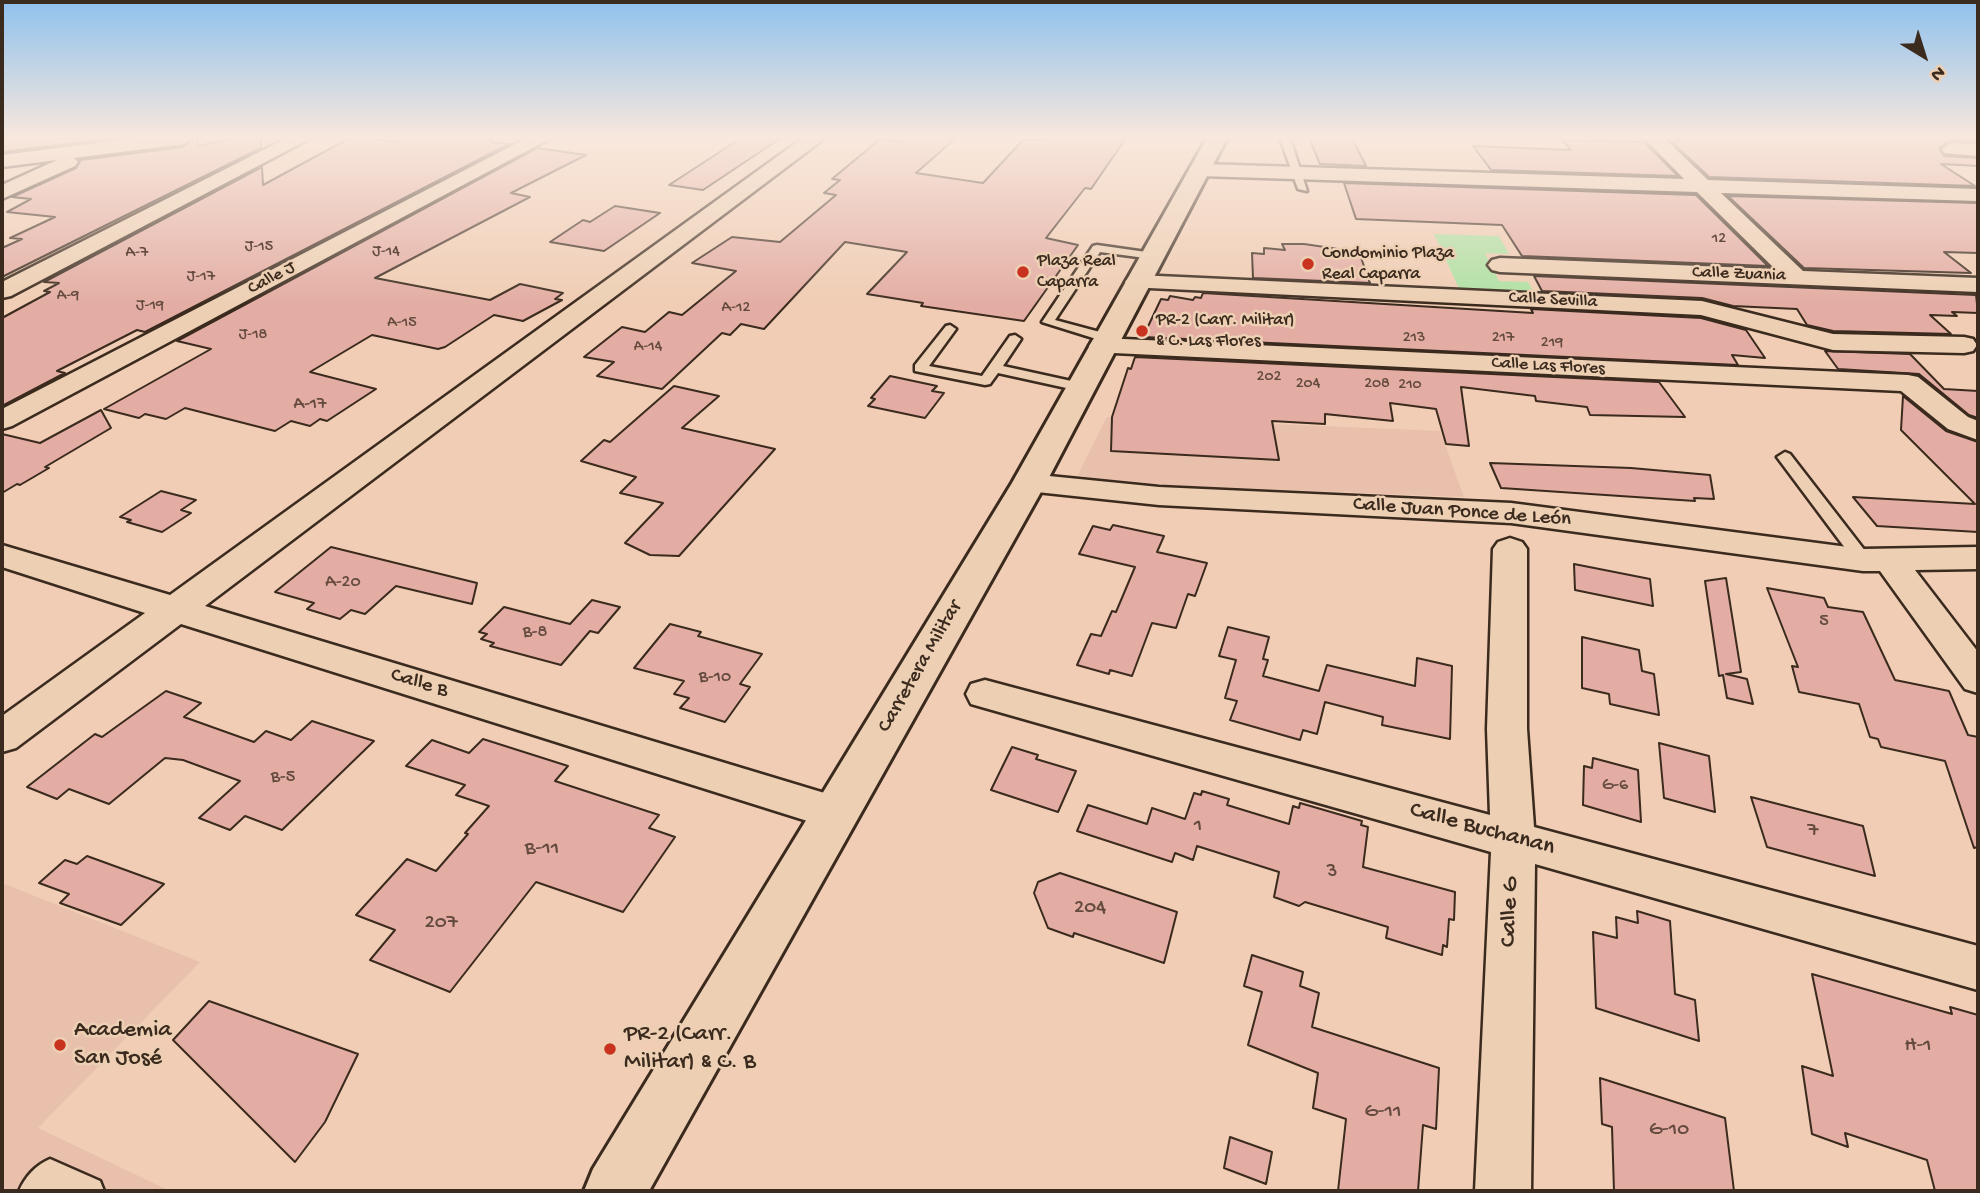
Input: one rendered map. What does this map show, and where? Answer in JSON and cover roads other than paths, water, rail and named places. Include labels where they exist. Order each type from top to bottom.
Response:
[{"type":"main road","name":"Carretera Militar","points":[[615,1191],[1028,484],[1104,342],[1189,194]]},
{"type":"street","points":[[2,291],[193,194]]},
{"type":"street","name":"Calle J","points":[[2,420],[435,194]]},
{"type":"street","points":[[2,737],[740,194]]},
{"type":"street","points":[[1708,194],[1796,277]]},
{"type":"street","points":[[1932,194],[1978,195]]},
{"type":"street","name":"Calle Zuania","points":[[1500,265],[1978,285]]},
{"type":"street","name":"Calle Sevilla","points":[[1138,282],[1702,308],[1833,342],[1964,345]]},
{"type":"street","name":"Calle Las Flores","points":[[1104,342],[1908,383],[1958,423],[1978,431]]},
{"type":"street","name":"Calle Juan Ponce de León","points":[[1028,484],[1159,496],[1511,513],[1876,560],[1978,558]]},
{"type":"street","name":"Calle G","points":[[1503,1191],[1513,839],[1507,729],[1510,549]]},
{"type":"street","name":"Calle B","points":[[2,556],[836,813]]},
{"type":"street","points":[[1876,560],[1978,679]]},
{"type":"street","name":"Calle Buchanan","points":[[985,694],[1978,968]]},
{"type":"lane","points":[[1104,342],[1048,322],[1097,248],[1153,256]]},
{"type":"lane","points":[[950,329],[920,368],[985,381],[1015,339]]},
{"type":"lane","points":[[995,368],[1080,387]]},
{"type":"lane","points":[[1785,457],[1876,560]]},
{"type":"lane","points":[[33,1191],[50,1173],[90,1191]]},
{"type":"place","name":"Condominio Plaza Real Caparra","points":[[1308,264]]},
{"type":"place","name":"Plaza Real Caparra","points":[[1023,272]]},
{"type":"place","name":"PR-2 (Carr. Militar) & C. Las Flores","points":[[1142,331]]},
{"type":"place","name":"Academia San José","points":[[60,1045]]},
{"type":"place","name":"PR-2 (Carr. Militar) & C. B","points":[[610,1049]]}]
